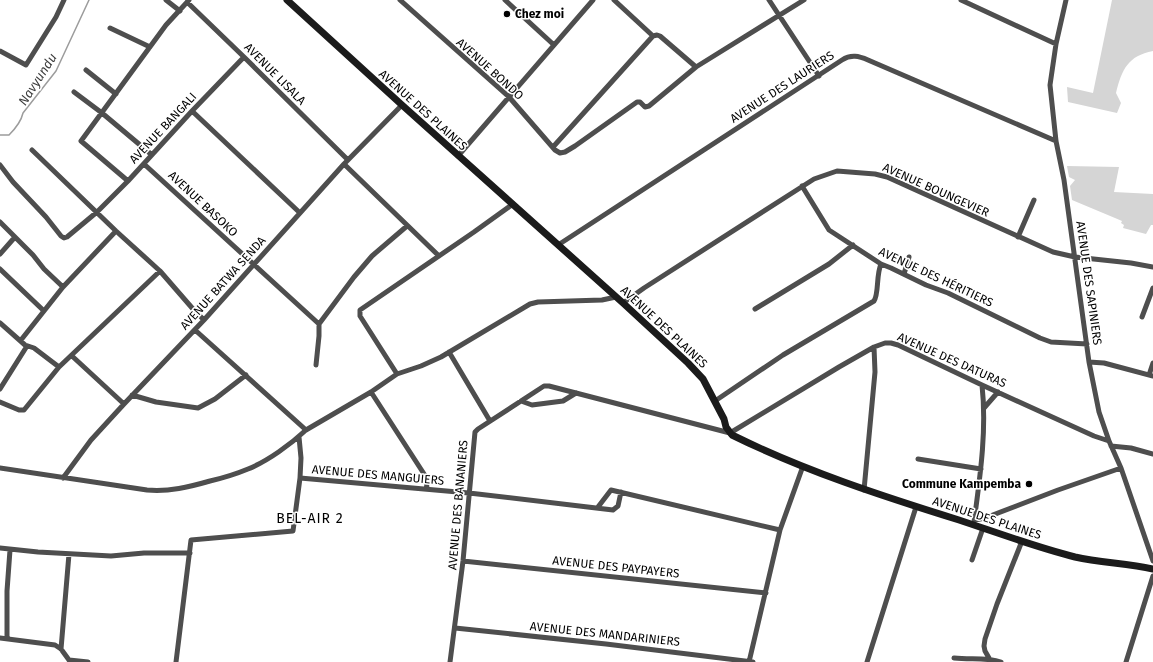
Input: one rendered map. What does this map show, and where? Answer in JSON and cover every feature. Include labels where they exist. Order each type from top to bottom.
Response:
[{"type":"street","points":[[0,51],[26,65],[56,17],[64,0]]},
{"type":"street","points":[[166,0],[180,11]]},
{"type":"street","name":"AVENUE DES PLAINES","points":[[287,0],[402,106],[513,204],[677,353],[703,379],[715,400],[730,433],[803,466],[864,490],[916,507],[974,522],[983,528],[1076,557],[1153,569]]},
{"type":"street","name":"AVENUE BONDO","points":[[400,0],[509,98],[560,153],[565,152],[599,130],[637,102],[640,102],[645,107],[649,106],[696,67]]},
{"type":"street","points":[[505,0],[554,45]]},
{"type":"street","points":[[458,156],[593,0]]},
{"type":"street","points":[[614,0],[653,36]]},
{"type":"street","points":[[769,0],[819,76]]},
{"type":"street","points":[[553,146],[653,36],[657,34],[660,36],[696,67],[804,0]]},
{"type":"street","points":[[961,0],[1056,44]]},
{"type":"street","name":"AVENUE DES SAPINIERS","points":[[1066,0],[1056,44],[1050,85],[1056,141],[1075,257],[1087,344],[1099,412],[1109,441],[1121,468],[1153,561]]},
{"type":"street","points":[[128,181],[81,141],[166,25],[188,1]]},
{"type":"street","name":"AVENUE LISALA","points":[[188,1],[407,226],[439,256]]},
{"type":"street","points":[[110,28],[150,47]]},
{"type":"street","name":"AVENUE DES LAURIERS","points":[[558,245],[846,57],[857,56],[1056,141]]},
{"type":"street","name":"AVENUE BANGALI","points":[[0,164],[13,182],[64,238],[70,235],[97,212],[128,181],[244,57]]},
{"type":"street","points":[[86,70],[116,94]]},
{"type":"street","points":[[74,92],[102,113],[152,155]]},
{"type":"street","name":"AVENUE BATWA SENDA","points":[[62,478],[91,440],[195,330],[299,212],[402,106]]},
{"type":"street","points":[[192,111],[299,212]]},
{"type":"street","points":[[32,150],[160,271],[204,320]]},
{"type":"street","name":"AVENUE BASOKO","points":[[144,164],[319,324]]},
{"type":"street","name":"AVENUE BOUNGEVIER","points":[[623,303],[814,178],[837,171],[875,174],[887,177],[1053,252],[1075,257],[1153,267]]},
{"type":"street","name":"AVENUE DES HÉRITIERS","points":[[802,186],[826,226],[833,233],[881,264],[969,303],[1040,338],[1051,342],[1087,344]]},
{"type":"street","points":[[1018,237],[1034,200]]},
{"type":"street","points":[[397,374],[360,316],[360,310],[513,204]]},
{"type":"street","points":[[0,222],[63,287]]},
{"type":"street","points":[[316,365],[319,324],[341,293],[372,256],[407,226]]},
{"type":"street","points":[[21,340],[63,287],[116,231]]},
{"type":"street","points":[[0,253],[15,237]]},
{"type":"street","points":[[755,309],[829,264],[853,245]]},
{"type":"street","points":[[904,274],[909,256]]},
{"type":"street","points":[[715,400],[784,355],[874,301],[876,297],[878,272],[881,264]]},
{"type":"street","points":[[0,268],[44,311]]},
{"type":"street","points":[[0,402],[19,410],[23,410],[59,367],[160,271]]},
{"type":"street","points":[[1142,317],[1153,288]]},
{"type":"street","points":[[0,468],[151,490],[186,488],[249,469],[299,437],[306,430],[371,392],[397,374],[421,366],[449,352],[530,304],[538,302],[602,300],[616,297]]},
{"type":"street","points":[[0,323],[27,346],[34,348],[59,367]]},
{"type":"street","points":[[195,330],[306,430]]},
{"type":"street","name":"AVENUE DES DATURAS","points":[[730,433],[874,347],[885,343],[891,343],[898,344],[982,385],[1094,436],[1109,441]]},
{"type":"street","points":[[0,389],[27,346]]},
{"type":"street","points":[[864,490],[875,372],[874,347]]},
{"type":"street","points":[[449,352],[490,421]]},
{"type":"street","points":[[72,356],[124,404]]},
{"type":"street","points":[[1090,362],[1104,363],[1151,376],[1153,363]]},
{"type":"street","points":[[132,395],[156,402],[198,408],[215,399],[246,375]]},
{"type":"street","points":[[982,385],[984,408],[981,469],[974,522],[1121,468]]},
{"type":"street","name":"AVENUE DES BANANIERS","points":[[450,662],[463,561],[475,432],[478,429],[544,386],[549,386],[730,433]]},
{"type":"street","points":[[371,392],[426,477],[427,490]]},
{"type":"street","points":[[984,408],[998,392]]},
{"type":"street","points":[[521,401],[532,405],[563,401],[576,393]]},
{"type":"street","points":[[176,662],[192,539],[293,531],[300,478],[301,458],[299,437]]},
{"type":"street","points":[[1111,446],[1131,448],[1153,454]]},
{"type":"street","points":[[918,459],[981,469]]},
{"type":"street","points":[[750,662],[780,530],[803,466]]},
{"type":"street","name":"AVENUE DES MANGUIERS","points":[[300,478],[470,493],[614,510],[621,492]]},
{"type":"street","points":[[598,508],[609,490],[611,490],[780,530]]},
{"type":"street","points":[[867,662],[916,507]]},
{"type":"street","points":[[972,560],[983,528]]},
{"type":"street","points":[[989,658],[984,651],[985,639],[1022,541]]},
{"type":"street","points":[[0,548],[10,550],[111,556],[144,553],[190,553]]},
{"type":"street","points":[[7,638],[7,591],[10,550]]},
{"type":"street","points":[[70,554],[61,648],[68,661],[88,662]]},
{"type":"street","name":"AVENUE DES PAYPAYERS","points":[[463,561],[766,593]]},
{"type":"street","points":[[1126,662],[1153,576]]},
{"type":"street","name":"AVENUE DES MANDARINIERS","points":[[455,628],[750,662]]},
{"type":"street","points":[[0,638],[43,643],[55,645],[61,648]]},
{"type":"street","points":[[954,658],[973,660],[989,658],[1001,662]]},
{"type":"shaded area","points":[[1112,0],[1153,0],[1153,51],[1138,56],[1127,65],[1124,70],[1116,93],[1121,103],[1117,113],[1068,102],[1067,87],[1093,93]]},
{"type":"shaded area","points":[[1067,166],[1119,167],[1114,192],[1153,194],[1153,225],[1151,225],[1146,234],[1123,228],[1124,225],[1121,223],[1122,221],[1072,200],[1070,186],[1075,180],[1069,177]]},
{"type":"waterway","name":"Navyundu","points":[[0,135],[9,135],[19,122],[23,113],[56,71],[89,0]]},
{"type":"place","name":"Chez moi","points":[[507,14]]},
{"type":"place","name":"Commune Kampemba","points":[[1029,484]]},
{"type":"district","name":"BEL-AIR 2","points":[[310,518]]}]
